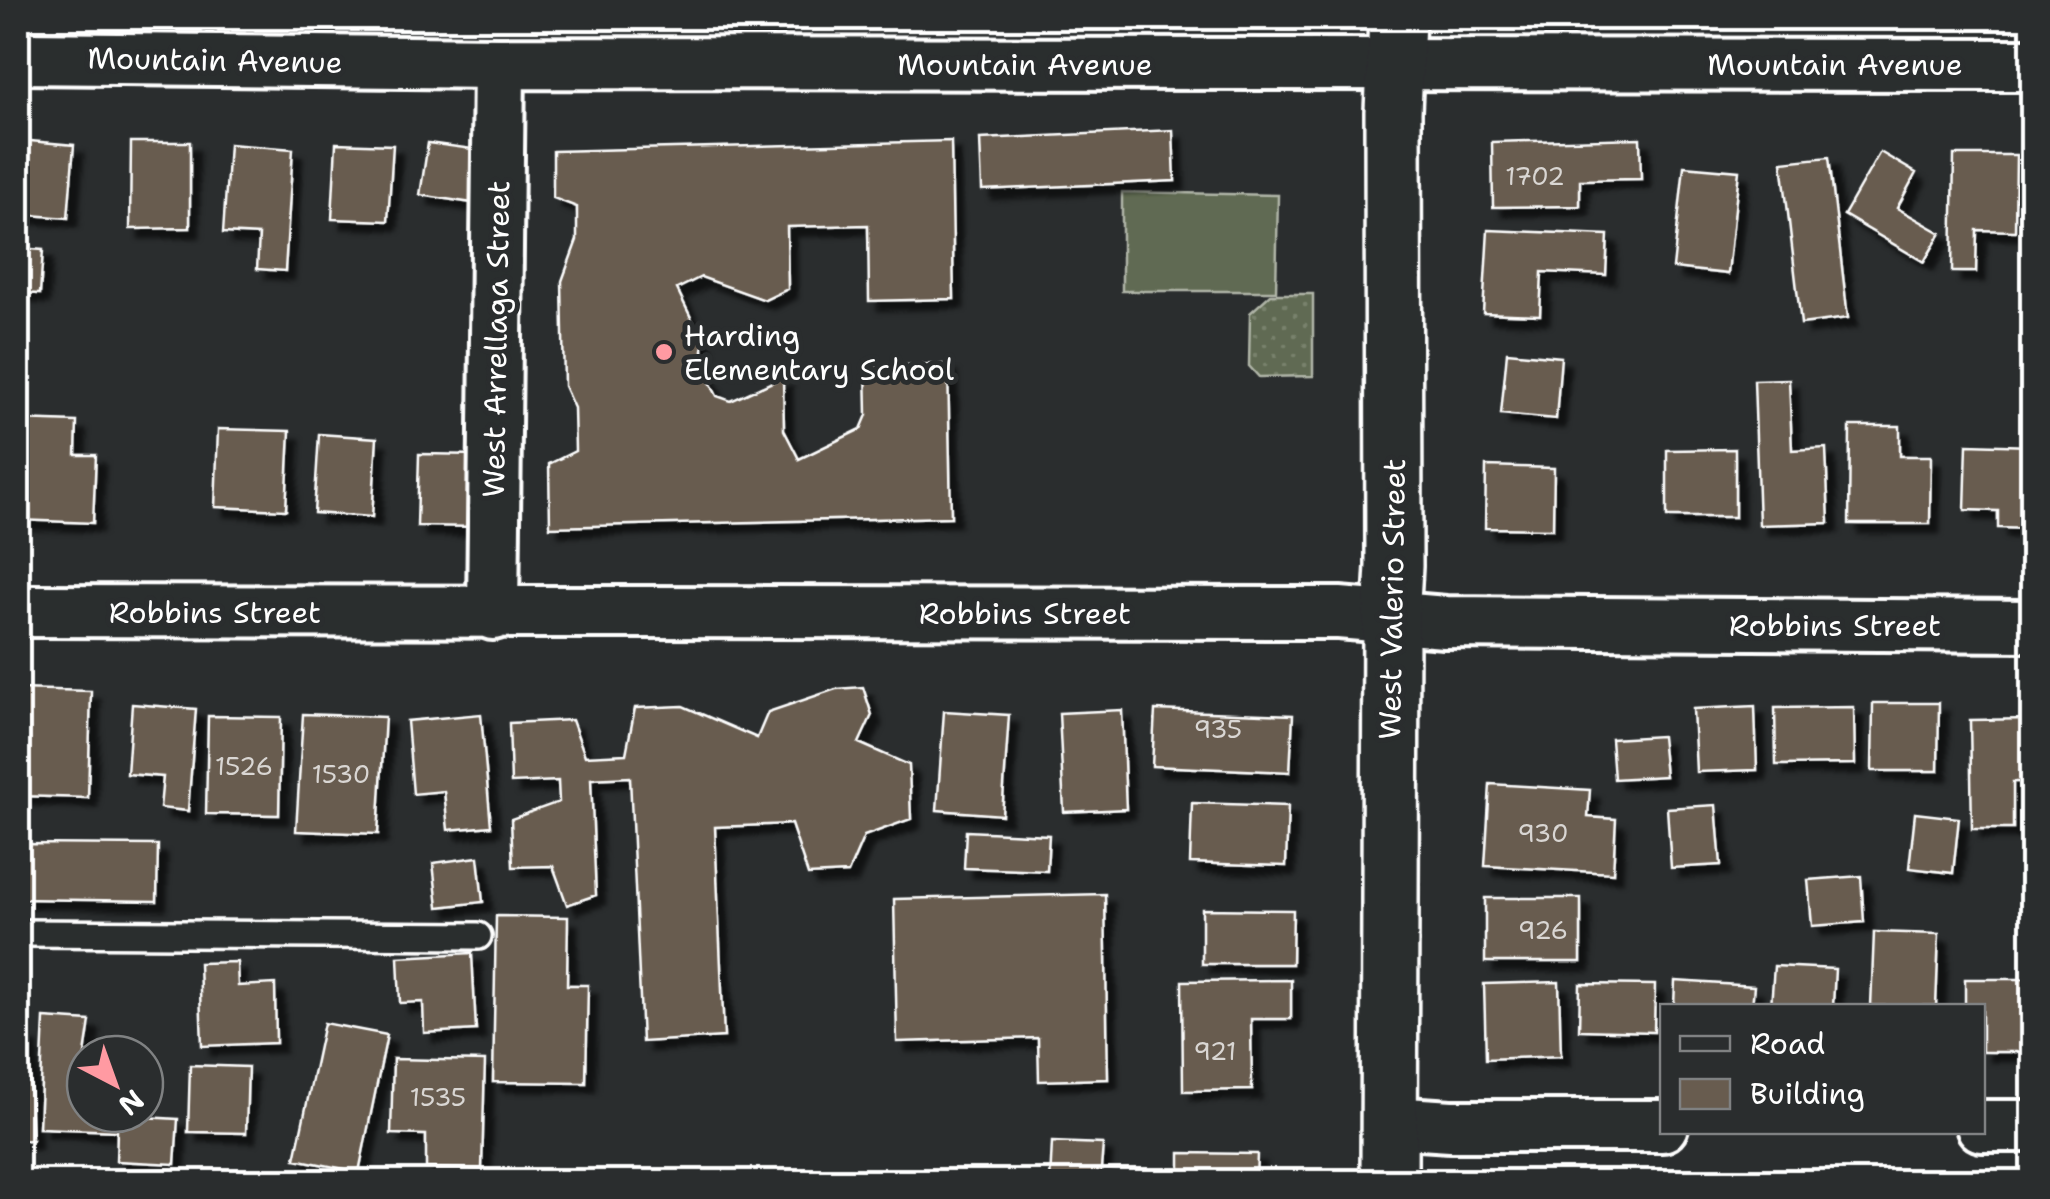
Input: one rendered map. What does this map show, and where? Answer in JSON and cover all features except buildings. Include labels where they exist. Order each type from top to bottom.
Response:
[{"type":"street","name":"Mountain Avenue","points":[[18,58],[499,63],[1397,41],[2032,65]]},
{"type":"street","name":"West Valerio Street","points":[[1389,1182],[1393,112],[1397,41]]},
{"type":"street","name":"West Arrellaga Street","points":[[493,614],[499,63]]},
{"type":"street","name":"Robbins Street","points":[[18,611],[1339,613],[1391,619],[2032,626]]},
{"type":"street","points":[[1390,1122],[1451,1126],[1660,1126]]},
{"type":"street","points":[[1985,1126],[2032,1126]]},
{"type":"lane","points":[[18,933],[478,936]]},
{"type":"green space","points":[[1122,192],[1278,195],[1276,291],[1122,291]]},
{"type":"green space","points":[[1271,294],[1313,294],[1313,376],[1259,377],[1249,366],[1250,313]]},
{"type":"place","name":"Harding Elementary School","points":[[664,352]]}]
